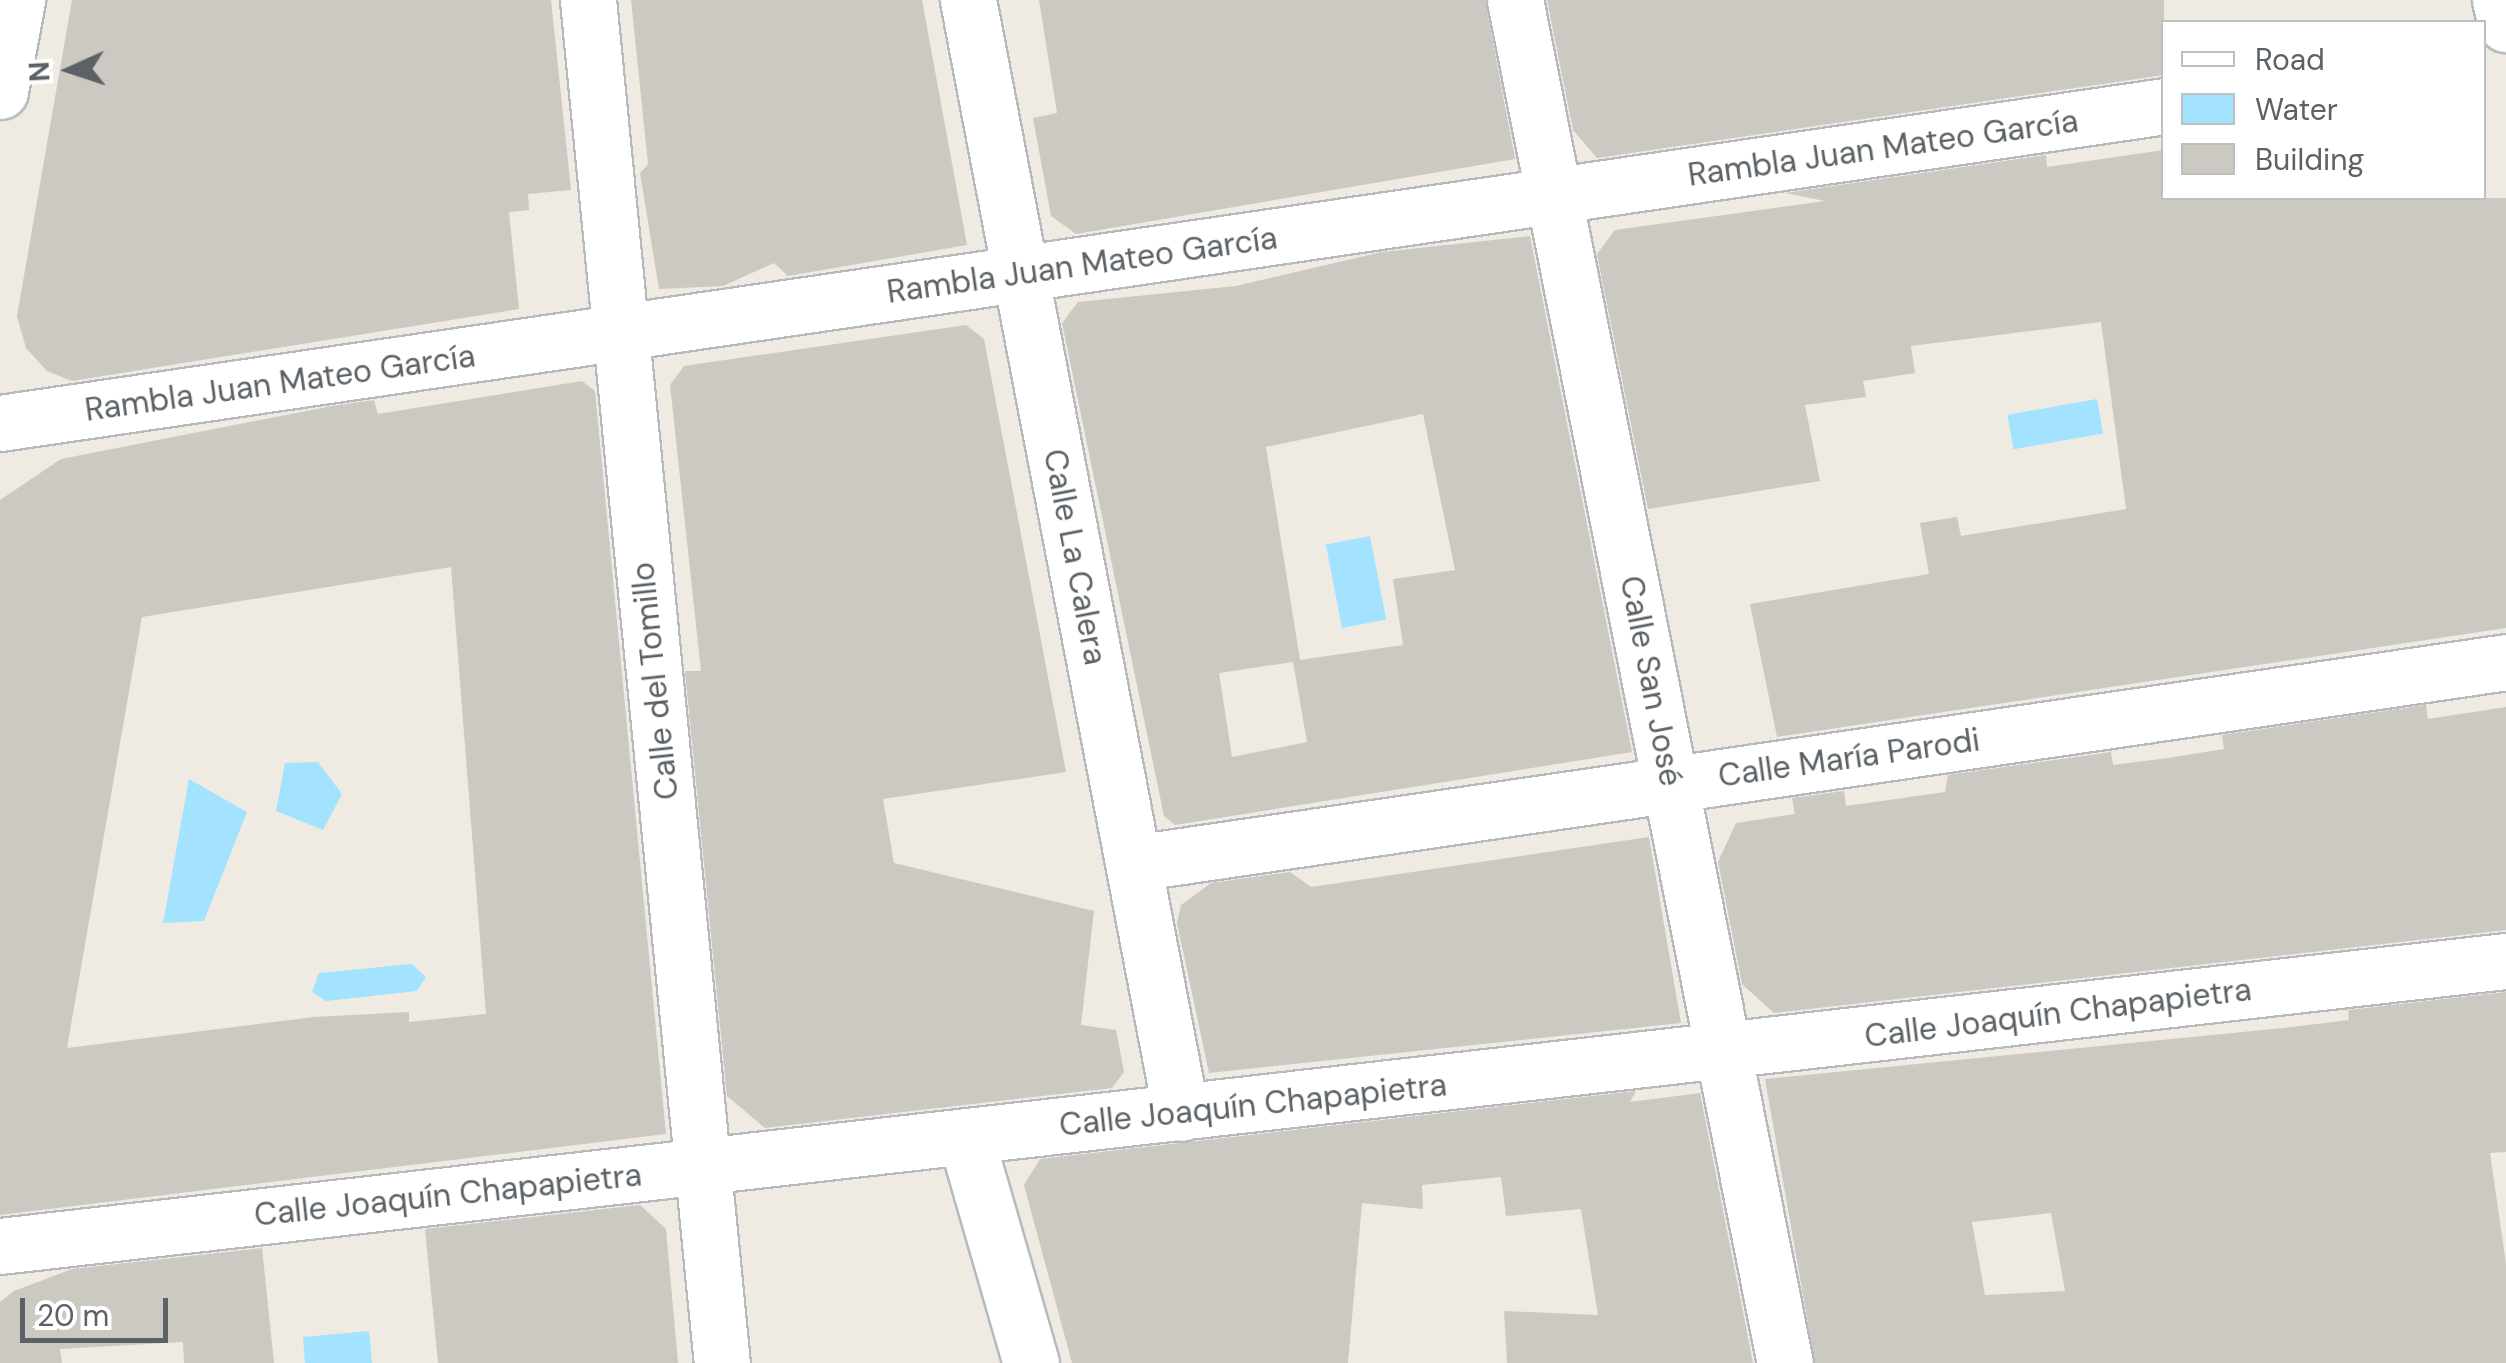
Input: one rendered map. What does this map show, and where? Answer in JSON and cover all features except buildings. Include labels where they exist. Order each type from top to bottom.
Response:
[{"type":"street","points":[[0,90],[17,0]]},
{"type":"street","name":"Calle del Tomillo","points":[[588,0],[722,1363]]},
{"type":"street","name":"Calle La Calera","points":[[968,0],[1181,1113]]},
{"type":"street","name":"Calle San José","points":[[1515,0],[1785,1363]]},
{"type":"street","points":[[2500,0],[2506,24]]},
{"type":"street","name":"Rambla Juan Mateo García","points":[[0,423],[2161,106]]},
{"type":"street","name":"Calle María Parodi","points":[[1134,863],[2506,662]]},
{"type":"street","name":"Calle Joaquín Chapapietra","points":[[0,1246],[2506,961]]},
{"type":"street","points":[[966,1138],[1032,1363]]},
{"type":"water","points":[[2097,399],[2103,433],[2013,449],[2007,415]]},
{"type":"water","points":[[1370,536],[1386,619],[1342,628],[1326,545]]},
{"type":"water","points":[[318,762],[342,794],[323,830],[276,811],[285,763]]},
{"type":"water","points":[[189,779],[247,812],[204,921],[163,923]]},
{"type":"water","points":[[412,964],[426,977],[417,991],[326,1001],[312,992],[319,973]]},
{"type":"water","points":[[369,1331],[372,1363],[305,1363],[303,1337]]}]
